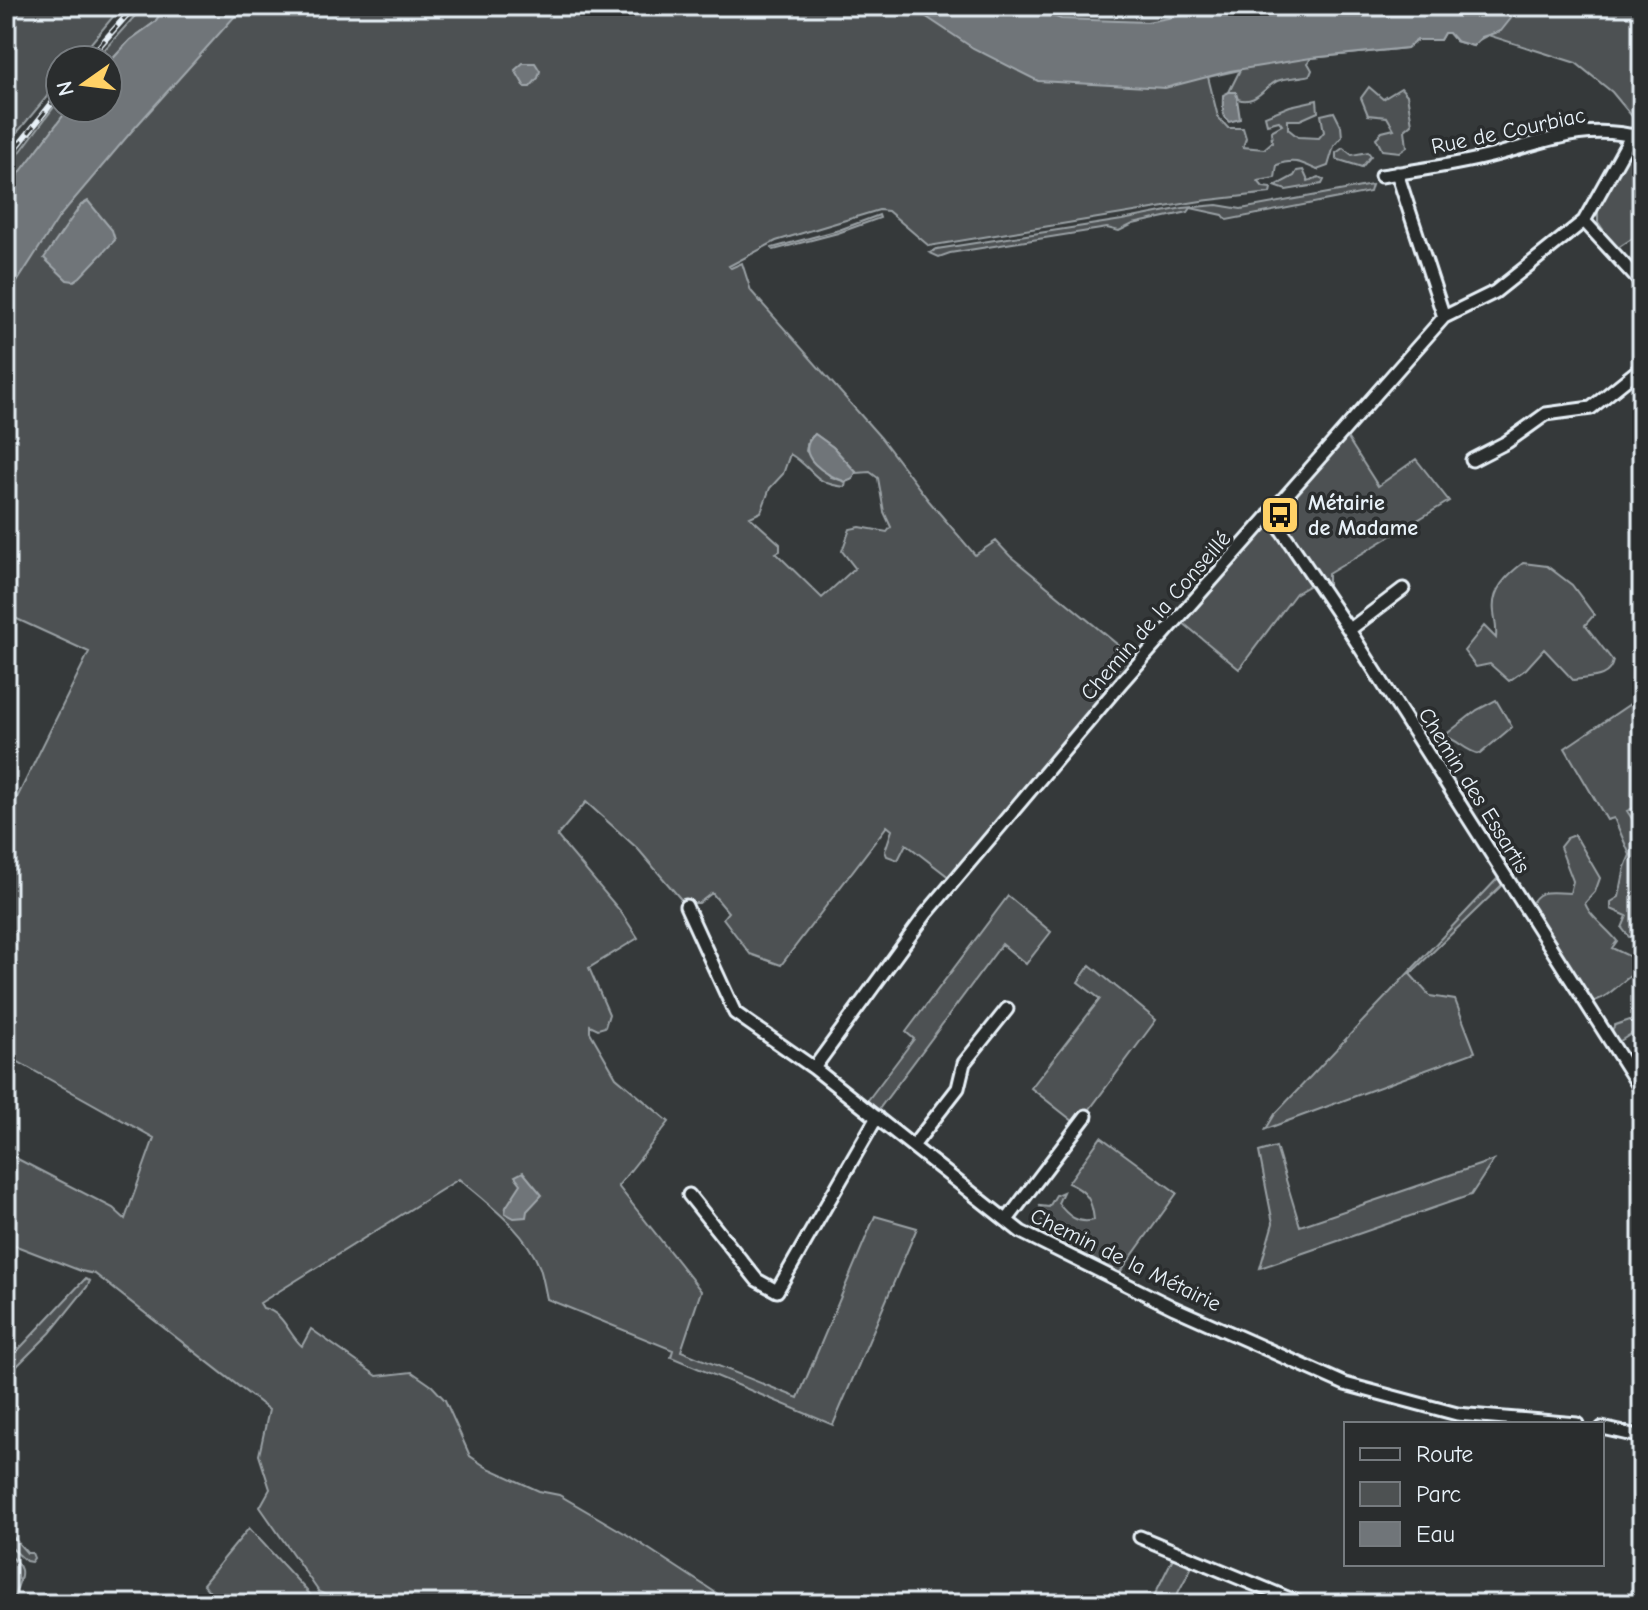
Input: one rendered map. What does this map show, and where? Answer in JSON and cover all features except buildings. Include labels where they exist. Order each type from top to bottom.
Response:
[{"type":"street","name":"Rue de Courbiac","points":[[1381,176],[1492,156],[1545,139],[1601,131],[1637,137]]},
{"type":"street","points":[[1397,173],[1444,317],[1495,292],[1584,221],[1637,137]]},
{"type":"street","points":[[1584,221],[1642,284]]},
{"type":"street","name":"Chemin de la Conseillé","points":[[814,1068],[926,914],[1121,683],[1444,317]]},
{"type":"street","points":[[1472,460],[1507,442],[1546,414],[1591,408],[1642,367]]},
{"type":"street","name":"Chemin des Essartis","points":[[1270,513],[1349,630],[1642,1091]]},
{"type":"street","points":[[1349,630],[1403,589]]},
{"type":"street","name":"Chemin de la Métairie","points":[[686,906],[735,1013],[814,1068],[1021,1232],[1174,1308],[1345,1384],[1457,1414],[1553,1422]]},
{"type":"street","points":[[913,1146],[958,1088],[964,1063],[1007,1009]]},
{"type":"street","points":[[1007,1220],[1086,1116]]},
{"type":"street","points":[[689,1195],[757,1280],[777,1291],[877,1117]]},
{"type":"street","points":[[1604,1428],[1642,1437]]},
{"type":"street","points":[[1140,1537],[1302,1604]]},
{"type":"green space","points":[[6,6],[122,6],[90,44],[44,44],[44,100],[6,146]]},
{"type":"green space","points":[[144,6],[165,6],[155,22],[124,47],[124,44],[110,44]]},
{"type":"green space","points":[[193,6],[1642,6],[1642,232],[1616,249],[1598,222],[1598,211],[1641,127],[1612,92],[1576,63],[1488,35],[1473,46],[1444,33],[1440,40],[1417,40],[1407,48],[1311,58],[1308,63],[1312,70],[1310,75],[1277,81],[1250,100],[1238,99],[1235,92],[1229,92],[1240,70],[1208,77],[1218,117],[1228,128],[1243,128],[1246,138],[1243,147],[1264,149],[1272,142],[1271,131],[1282,125],[1279,121],[1267,124],[1265,116],[1290,106],[1317,100],[1318,112],[1300,120],[1288,120],[1288,129],[1298,137],[1319,138],[1324,132],[1321,115],[1334,112],[1341,126],[1342,137],[1334,146],[1328,166],[1317,170],[1302,163],[1277,165],[1275,178],[1258,181],[1263,187],[1271,188],[1270,193],[1201,201],[929,246],[888,211],[879,210],[776,241],[729,266],[742,263],[751,291],[881,438],[975,555],[996,541],[1135,659],[954,881],[906,844],[898,860],[887,856],[885,851],[892,830],[887,826],[781,965],[750,954],[723,918],[728,912],[712,893],[699,903],[684,903],[638,849],[586,802],[557,836],[621,912],[638,938],[589,968],[609,1014],[605,1027],[598,1029],[590,1025],[590,1032],[616,1077],[669,1122],[618,1186],[701,1291],[681,1351],[798,1398],[875,1216],[917,1228],[833,1425],[671,1357],[673,1350],[547,1299],[540,1268],[525,1242],[505,1219],[459,1179],[260,1303],[281,1319],[302,1346],[311,1329],[377,1376],[412,1372],[445,1400],[470,1456],[486,1467],[539,1491],[559,1495],[626,1534],[733,1604],[345,1604],[319,1592],[260,1507],[270,1489],[259,1455],[269,1410],[95,1274],[6,1242],[6,1153],[113,1208],[125,1219],[154,1138],[6,1055],[6,820],[89,652],[6,614],[6,240],[96,124],[124,124],[124,89]],"holes":[[[815,434],[833,447],[857,473],[870,472],[878,478],[884,512],[891,527],[887,532],[860,527],[850,529],[842,551],[855,568],[822,598],[776,553],[780,551],[780,544],[750,517],[761,512],[770,488],[783,474],[790,454],[826,483],[845,487],[846,482],[831,477],[806,451],[808,440]]]},
{"type":"green space","points":[[1369,87],[1383,99],[1401,88],[1407,95],[1412,124],[1405,130],[1407,147],[1400,152],[1382,150],[1376,138],[1382,132],[1394,129],[1387,117],[1368,115],[1361,98]]},
{"type":"green space","points":[[44,120],[44,124],[57,124],[6,191],[6,171]]},
{"type":"green space","points":[[1343,148],[1352,155],[1368,152],[1371,156],[1362,167],[1336,159],[1336,153]]},
{"type":"green space","points":[[1303,170],[1308,181],[1319,177],[1324,180],[1322,184],[1286,190],[1275,186],[1294,176],[1297,171]]},
{"type":"green space","points":[[1372,185],[1370,192],[1227,220],[1223,215],[1191,208],[1188,212],[1133,224],[1119,231],[1107,228],[939,257],[930,253],[937,249],[1183,208],[1217,205],[1241,209]]},
{"type":"green space","points":[[879,215],[880,218],[838,233],[772,248],[839,230]]},
{"type":"green space","points":[[1343,431],[1378,486],[1416,459],[1449,501],[1328,574],[1328,588],[1323,592],[1315,582],[1296,593],[1239,669],[1177,618]]},
{"type":"green space","points":[[1523,563],[1547,566],[1572,585],[1594,615],[1585,625],[1613,661],[1603,675],[1573,680],[1544,649],[1526,669],[1509,681],[1490,664],[1476,667],[1464,651],[1484,626],[1496,638],[1495,597],[1506,578]]},
{"type":"green space","points":[[1642,696],[1642,804],[1627,811],[1642,834],[1642,935],[1629,937],[1622,928],[1627,916],[1611,909],[1611,902],[1619,897],[1630,855],[1614,818],[1607,820],[1565,748]]},
{"type":"green space","points":[[1496,700],[1512,727],[1480,754],[1444,736],[1477,710]]},
{"type":"green space","points":[[1575,835],[1600,878],[1595,892],[1585,903],[1587,908],[1617,941],[1612,948],[1629,956],[1637,964],[1642,961],[1642,972],[1638,971],[1603,997],[1590,1002],[1530,907],[1541,894],[1570,893],[1573,881],[1560,847],[1567,838]]},
{"type":"green space","points":[[1499,877],[1503,884],[1410,974],[1430,996],[1455,1000],[1475,1052],[1266,1129],[1275,1114]]},
{"type":"green space","points":[[1008,896],[1051,932],[1026,964],[1002,944],[876,1113],[865,1104],[914,1039],[906,1032]]},
{"type":"green space","points":[[1090,965],[1156,1020],[1078,1125],[1031,1088],[1100,999],[1078,982]]},
{"type":"green space","points":[[1642,1016],[1642,1027],[1617,1043],[1612,1030],[1615,1025]]},
{"type":"green space","points":[[1101,1137],[1177,1193],[1116,1278],[1034,1238],[1044,1218],[1040,1206],[1049,1207],[1056,1195],[1063,1192],[1058,1203],[1065,1211],[1078,1220],[1094,1220],[1087,1197],[1068,1183]]},
{"type":"green space","points":[[1276,1147],[1300,1226],[1494,1160],[1471,1195],[1260,1268],[1273,1223],[1259,1152]]},
{"type":"green space","points":[[85,1279],[90,1281],[87,1287],[50,1333],[6,1377],[6,1363]]},
{"type":"green space","points":[[249,1528],[319,1604],[264,1604],[258,1597],[250,1604],[220,1604],[203,1584]]},
{"type":"green space","points":[[6,1529],[27,1553],[32,1553],[34,1558],[31,1562],[6,1543]]},
{"type":"green space","points":[[6,1552],[21,1571],[13,1604],[6,1604]]},
{"type":"green space","points":[[1176,1552],[1196,1559],[1172,1604],[1150,1604]]},
{"type":"water","points":[[165,6],[244,6],[59,217],[6,299],[6,191],[57,124],[124,124],[124,47],[155,22]]},
{"type":"water","points":[[910,6],[1027,6],[1061,19],[1147,22],[1232,6],[1538,6],[1513,16],[1501,31],[1482,37],[1473,46],[1444,33],[1440,40],[1417,40],[1407,48],[1311,58],[1230,71],[1165,88],[1038,81],[973,48]]},
{"type":"water","points":[[523,63],[535,63],[540,71],[530,87],[525,87],[515,70]]},
{"type":"water","points":[[1236,92],[1240,119],[1229,122],[1225,116],[1223,95]]},
{"type":"water","points":[[88,201],[112,230],[115,240],[80,277],[74,281],[67,280],[44,258],[81,205]]},
{"type":"water","points":[[815,434],[833,447],[856,472],[853,479],[846,482],[815,464],[807,450]]},
{"type":"water","points":[[523,1172],[542,1195],[527,1211],[526,1217],[514,1218],[505,1213],[506,1207],[521,1184],[515,1176]]},
{"type":"railway","points":[[101,44],[135,6]]},
{"type":"railway","points":[[6,161],[44,113]]},
{"type":"place","name":"Métairie de Madame","points":[[1280,515]]}]
